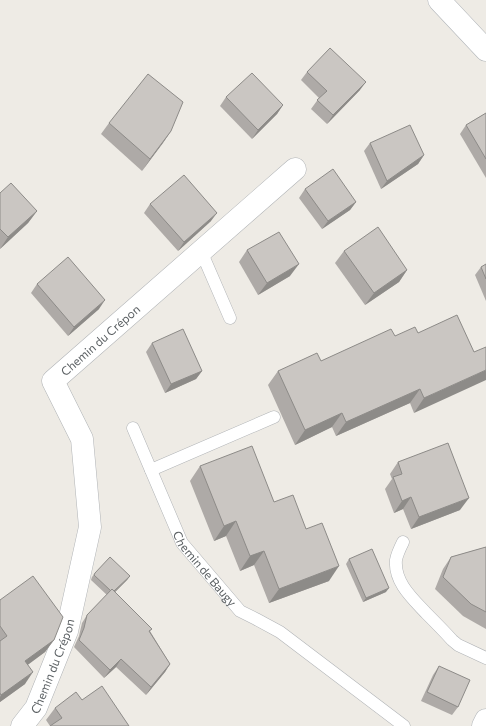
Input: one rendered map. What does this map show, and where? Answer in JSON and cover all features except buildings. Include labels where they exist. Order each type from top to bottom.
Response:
[{"type":"street","points":[[439,0],[486,50]]},
{"type":"street","name":"Chemin du Crépon","points":[[22,726],[36,708],[67,630],[90,527],[82,438],[53,381],[295,169]]},
{"type":"street","points":[[483,726],[486,720]]},
{"type":"lane","points":[[201,251],[230,318]]},
{"type":"lane","points":[[151,470],[274,417]]},
{"type":"lane","name":"Chemin de Baugy","points":[[133,428],[182,542],[240,611],[280,632],[404,726]]},
{"type":"lane","points":[[403,542],[398,551],[396,563],[398,576],[406,592],[458,645],[486,658]]}]
